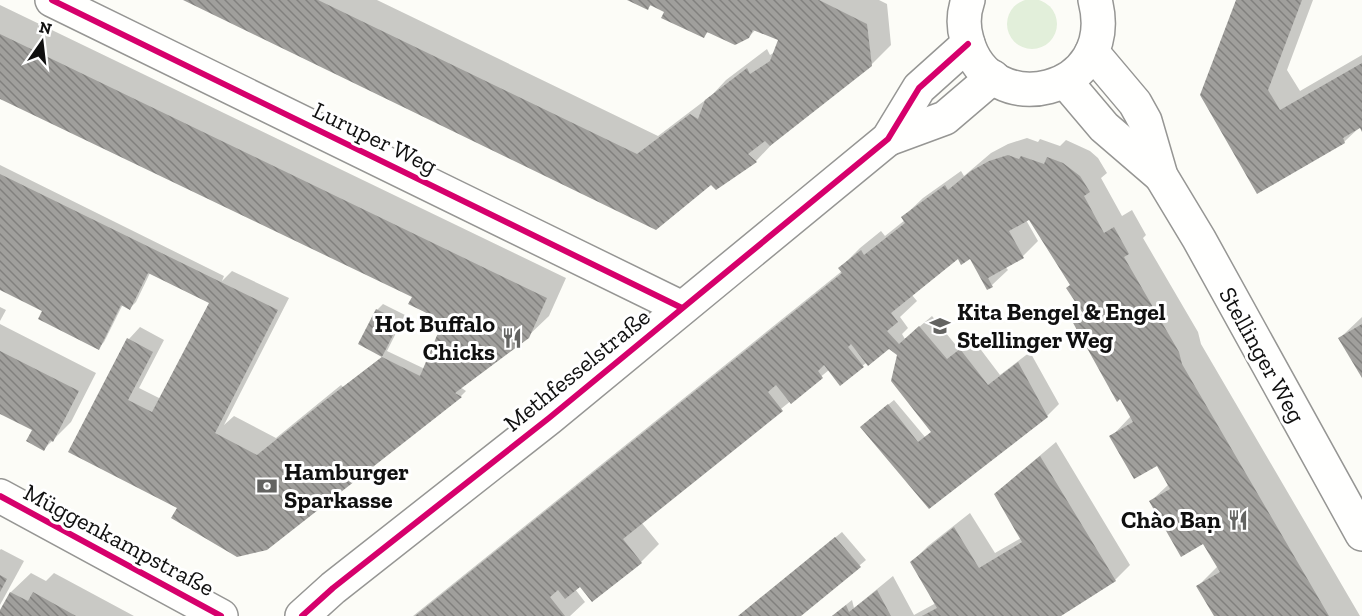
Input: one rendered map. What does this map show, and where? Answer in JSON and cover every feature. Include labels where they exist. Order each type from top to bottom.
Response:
[{"type":"street","name":"Luruper Weg","points":[[52,0],[682,308]]},
{"type":"street","points":[[968,0],[964,20],[968,44],[975,59],[993,77],[1010,86],[1029,89],[1047,88],[1065,81],[1077,71],[1092,52],[1099,21],[1095,0]]},
{"type":"street","name":"Methfesselstraße","points":[[888,139],[919,87],[968,44]]},
{"type":"street","name":"Stellinger Weg","points":[[1092,52],[1135,103],[1145,121],[1161,176],[1199,239],[1362,534]]},
{"type":"street","name":"Methfesselstraße","points":[[302,616],[333,588],[492,463],[888,139],[945,118],[993,77]]},
{"type":"street","name":"Stellinger Weg","points":[[1065,81],[1104,127],[1161,176]]},
{"type":"street","name":"Müggenkampstraße","points":[[0,496],[221,616]]},
{"type":"green space","points":[[1027,-1],[1037,-1],[1050,6],[1057,19],[1057,29],[1050,42],[1037,49],[1027,49],[1018,45],[1011,38],[1007,29],[1007,19],[1011,10],[1018,3]]},
{"type":"building","points":[[183,0],[318,0],[637,154],[690,114],[698,119],[705,100],[747,68],[750,74],[770,61],[778,40],[753,30],[749,38],[735,45],[707,32],[704,38],[661,18],[664,12],[650,5],[648,10],[627,0],[819,0],[867,24],[872,66],[770,146],[765,141],[748,154],[757,162],[716,190],[711,185],[656,230]]},
{"type":"building","points":[[1236,0],[1302,0],[1268,90],[1280,110],[1362,63],[1362,132],[1360,128],[1343,138],[1345,143],[1257,194],[1200,95]]},
{"type":"building","points":[[0,34],[547,298],[529,338],[455,393],[462,397],[267,550],[237,557],[171,518],[177,508],[68,452],[127,338],[153,352],[128,400],[152,412],[209,303],[148,273],[130,310],[121,305],[99,350],[38,319],[42,311],[0,290],[0,174],[278,310],[215,433],[257,455],[382,357],[420,376],[443,321],[408,304],[412,297],[0,99]]},
{"type":"building","points":[[1008,155],[1019,159],[1021,156],[1044,164],[1047,157],[1063,163],[1080,176],[1090,192],[1084,196],[1104,233],[1114,227],[1129,254],[1124,257],[1179,352],[1182,364],[1329,616],[1214,616],[1196,586],[1220,572],[1203,544],[1181,557],[1149,501],[1170,489],[1157,466],[1134,479],[1109,436],[1133,422],[1120,399],[1117,402],[1072,321],[1084,315],[1066,288],[1070,285],[1029,220],[1009,231],[1024,258],[988,278],[993,287],[987,290],[970,259],[961,265],[958,259],[891,313],[898,322],[887,331],[899,344],[919,326],[947,359],[960,349],[988,385],[1018,362],[1048,417],[929,509],[860,427],[888,404],[918,442],[931,432],[891,381],[897,355],[889,349],[868,366],[851,344],[848,347],[864,367],[840,386],[824,365],[818,371],[823,378],[791,404],[776,385],[768,392],[783,411],[623,539],[642,563],[592,602],[580,587],[565,599],[558,590],[550,597],[565,616],[415,616],[842,273],[838,268],[861,250],[864,255],[905,223],[901,217],[945,185],[948,190],[971,171],[989,161]]},
{"type":"building","points":[[376,309],[400,321],[382,357],[358,344]]},
{"type":"building","points":[[1362,324],[1362,378],[1338,338]]},
{"type":"building","points":[[0,351],[79,391],[53,442],[50,440],[44,451],[26,441],[32,430],[0,414]]},
{"type":"building","points":[[1040,456],[1116,581],[1061,616],[922,616],[937,608],[910,562],[954,527],[979,568],[1022,542],[994,494]]},
{"type":"building","points":[[835,537],[861,567],[801,616],[738,616]]},
{"type":"building","points":[[0,575],[7,579],[0,592]]},
{"type":"building","points":[[877,590],[891,616],[832,616],[846,605],[849,612]]},
{"type":"building","points":[[10,592],[28,601],[33,592],[76,616],[0,616],[0,610]]},
{"type":"cycle path","points":[[52,0],[682,308]]},
{"type":"cycle path","points":[[302,616],[333,588],[549,418],[888,139],[919,88],[968,44]]},
{"type":"cycle path","points":[[0,496],[221,616]]},
{"type":"place","name":"Kita Bengel & Engel Stellinger Weg","points":[[940,326]]},
{"type":"place","name":"Hot Buffalo Chicks","points":[[512,338]]},
{"type":"place","name":"Hamburger Sparkasse","points":[[267,486]]},
{"type":"place","name":"Chào Bạn","points":[[1238,520]]}]
